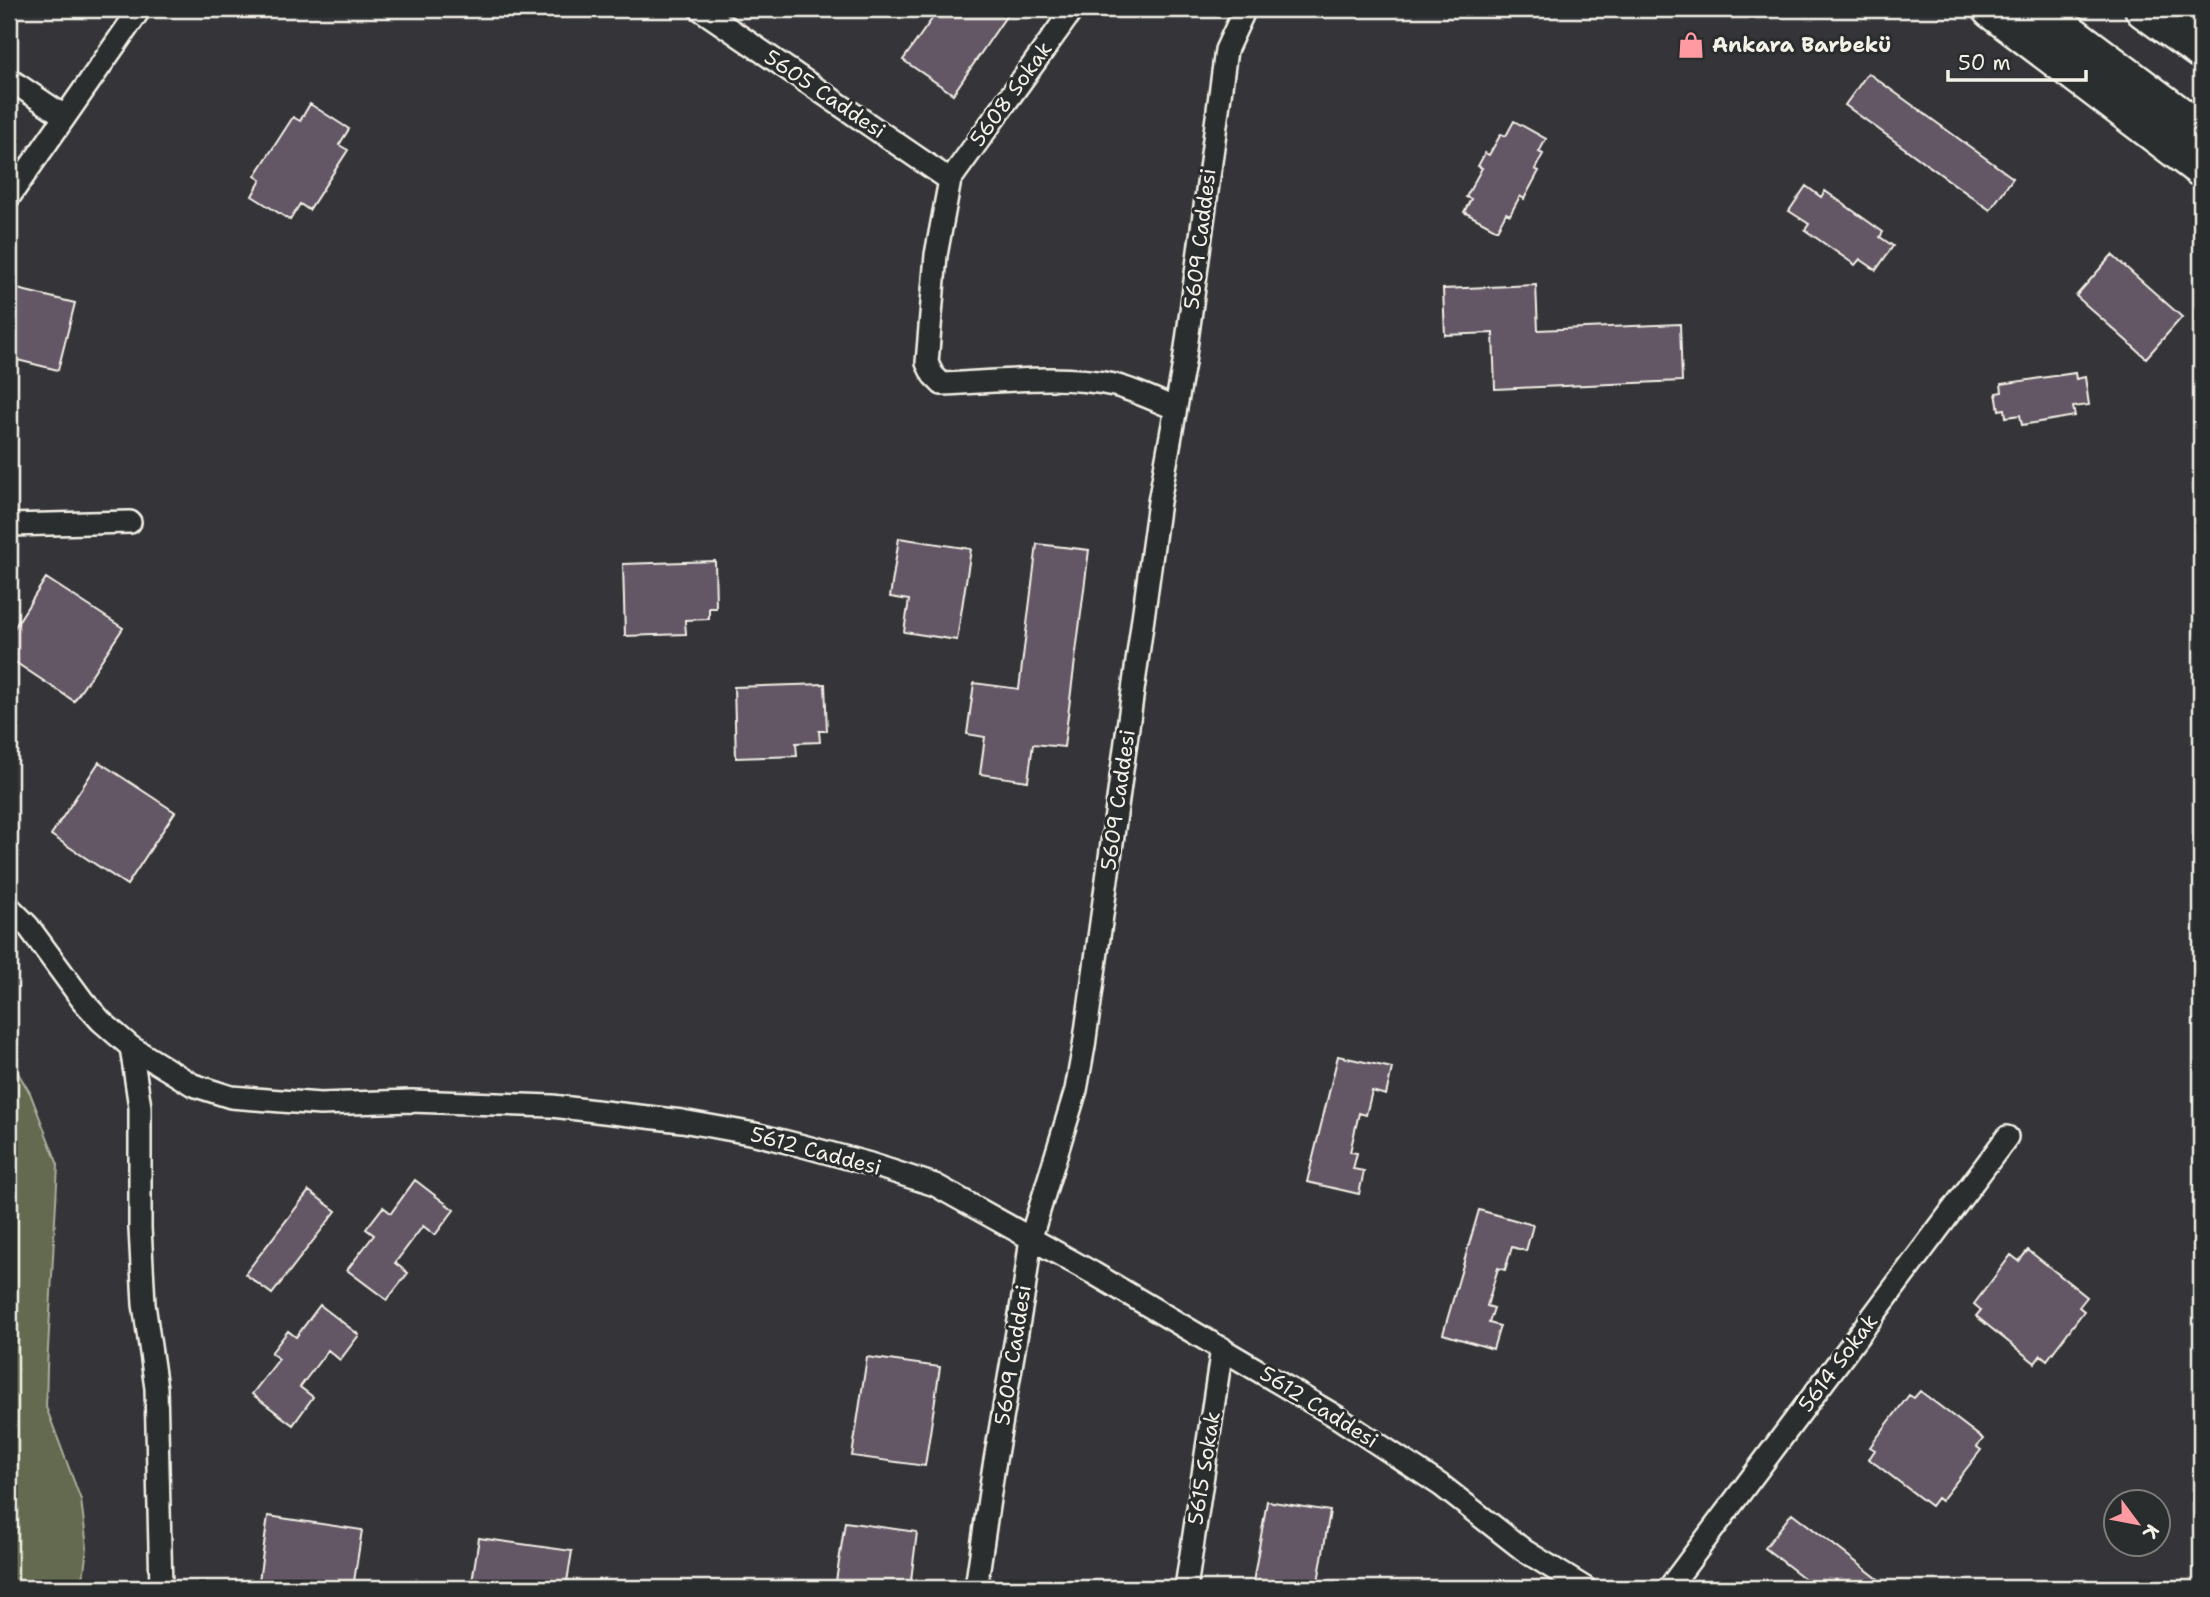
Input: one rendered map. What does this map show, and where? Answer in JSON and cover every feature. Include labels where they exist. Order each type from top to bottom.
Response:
[{"type":"highway","points":[[1991,9],[2201,168]]},
{"type":"highway","points":[[2037,9],[2201,132]]},
{"type":"highway","points":[[2144,9],[2201,50]]},
{"type":"highway","points":[[2180,9],[2201,24]]},
{"type":"street","points":[[9,197],[139,9]]},
{"type":"street","name":"5605 Caddesi","points":[[700,9],[950,180]]},
{"type":"street","name":"5608 Sokak","points":[[950,180],[1073,9]]},
{"type":"street","name":"5609 Caddesi","points":[[976,1588],[1031,1237],[1076,1090],[1082,1057],[1174,408],[1184,363],[1226,50],[1245,9]]},
{"type":"street","points":[[9,79],[64,116]]},
{"type":"street","points":[[950,180],[936,256],[928,363],[933,375],[942,384],[1064,379],[1091,381],[1116,386],[1174,408]]},
{"type":"street","points":[[9,525],[130,522]]},
{"type":"street","name":"5612 Caddesi","points":[[9,907],[28,926],[83,1001],[102,1021],[131,1047],[193,1086],[230,1097],[320,1104],[411,1101],[552,1106],[682,1121],[755,1134],[870,1164],[935,1185],[1031,1237],[1337,1418],[1442,1486],[1525,1551],[1585,1588]]},
{"type":"street","points":[[131,1047],[140,1107],[140,1228],[144,1304],[156,1388],[161,1588]]},
{"type":"street","name":"5614 Sokak","points":[[1669,1588],[2007,1137]]},
{"type":"street","name":"5615 Sokak","points":[[1186,1588],[1222,1348]]},
{"type":"green space","points":[[9,1058],[30,1093],[58,1165],[46,1407],[81,1500],[87,1547],[82,1588],[9,1588]]},
{"type":"building","points":[[939,9],[1011,9],[953,94],[903,60]]},
{"type":"building","points":[[1868,73],[2013,178],[1990,210],[1845,105]]},
{"type":"building","points":[[310,104],[349,129],[339,145],[348,150],[309,210],[300,204],[290,220],[252,196],[261,180],[255,176],[293,117],[300,121]]},
{"type":"building","points":[[1514,121],[1546,139],[1539,152],[1543,154],[1535,169],[1539,171],[1524,199],[1520,196],[1510,215],[1506,213],[1497,230],[1464,212],[1471,199],[1466,197],[1482,168],[1478,166],[1485,153],[1489,155],[1501,134],[1506,136]]},
{"type":"building","points":[[1806,186],[1821,197],[1825,191],[1883,232],[1880,237],[1893,246],[1876,270],[1860,259],[1855,265],[1805,230],[1809,224],[1789,211]]},
{"type":"building","points":[[2112,255],[2182,317],[2146,358],[2076,296]]},
{"type":"building","points":[[1536,285],[1538,330],[1680,324],[1682,381],[1495,389],[1493,333],[1445,335],[1443,289]]},
{"type":"building","points":[[9,287],[75,303],[58,370],[9,358]]},
{"type":"building","points":[[2075,373],[2076,379],[2085,377],[2089,405],[2073,407],[2075,416],[2022,425],[2020,415],[2006,417],[2005,409],[1999,410],[1996,393],[2002,392],[2001,384]]},
{"type":"building","points":[[899,538],[971,549],[957,640],[904,632],[909,600],[890,597]]},
{"type":"building","points":[[1037,544],[1089,550],[1064,747],[1033,744],[1028,781],[980,774],[985,737],[967,734],[974,683],[1019,689]]},
{"type":"building","points":[[715,561],[716,608],[709,608],[709,619],[685,620],[686,634],[625,636],[623,564]]},
{"type":"building","points":[[46,578],[123,628],[74,701],[9,658],[9,636]]},
{"type":"building","points":[[825,684],[827,731],[819,731],[820,742],[796,743],[797,756],[736,758],[734,687]]},
{"type":"building","points":[[99,762],[175,812],[127,885],[51,835]]},
{"type":"building","points":[[1338,1056],[1392,1068],[1386,1095],[1372,1091],[1366,1115],[1359,1113],[1350,1152],[1357,1153],[1353,1169],[1364,1171],[1359,1194],[1307,1182]]},
{"type":"building","points":[[415,1180],[454,1210],[435,1235],[423,1226],[395,1263],[408,1273],[387,1300],[347,1270],[374,1235],[366,1229],[383,1207],[391,1213]]},
{"type":"building","points":[[309,1191],[336,1211],[272,1294],[245,1274]]},
{"type":"building","points":[[1479,1210],[1533,1225],[1526,1251],[1512,1247],[1505,1270],[1498,1268],[1487,1306],[1494,1308],[1489,1323],[1500,1326],[1493,1349],[1443,1334]]},
{"type":"building","points":[[2028,1250],[2087,1297],[2079,1307],[2084,1311],[2047,1360],[2041,1355],[2035,1363],[1976,1316],[1981,1310],[1974,1304],[2011,1255],[2019,1261]]},
{"type":"building","points":[[320,1305],[359,1335],[340,1360],[328,1350],[300,1387],[313,1397],[293,1425],[252,1394],[279,1359],[271,1353],[288,1331],[296,1337]]},
{"type":"building","points":[[867,1357],[940,1367],[925,1466],[852,1456]]},
{"type":"building","points":[[1920,1391],[1983,1439],[1977,1447],[1981,1450],[1941,1501],[1937,1498],[1931,1506],[1869,1459],[1875,1450],[1870,1447],[1909,1395],[1914,1398]]},
{"type":"building","points":[[1267,1501],[1330,1511],[1317,1588],[1252,1588]]},
{"type":"building","points":[[1792,1513],[1890,1588],[1817,1588],[1765,1548]]},
{"type":"building","points":[[268,1516],[362,1530],[353,1588],[308,1588],[259,1581]]},
{"type":"building","points":[[845,1522],[917,1532],[910,1588],[835,1588]]},
{"type":"building","points":[[479,1538],[572,1551],[566,1588],[471,1588]]},
{"type":"place","name":"Ankara Barbekü","points":[[1691,45]]}]
